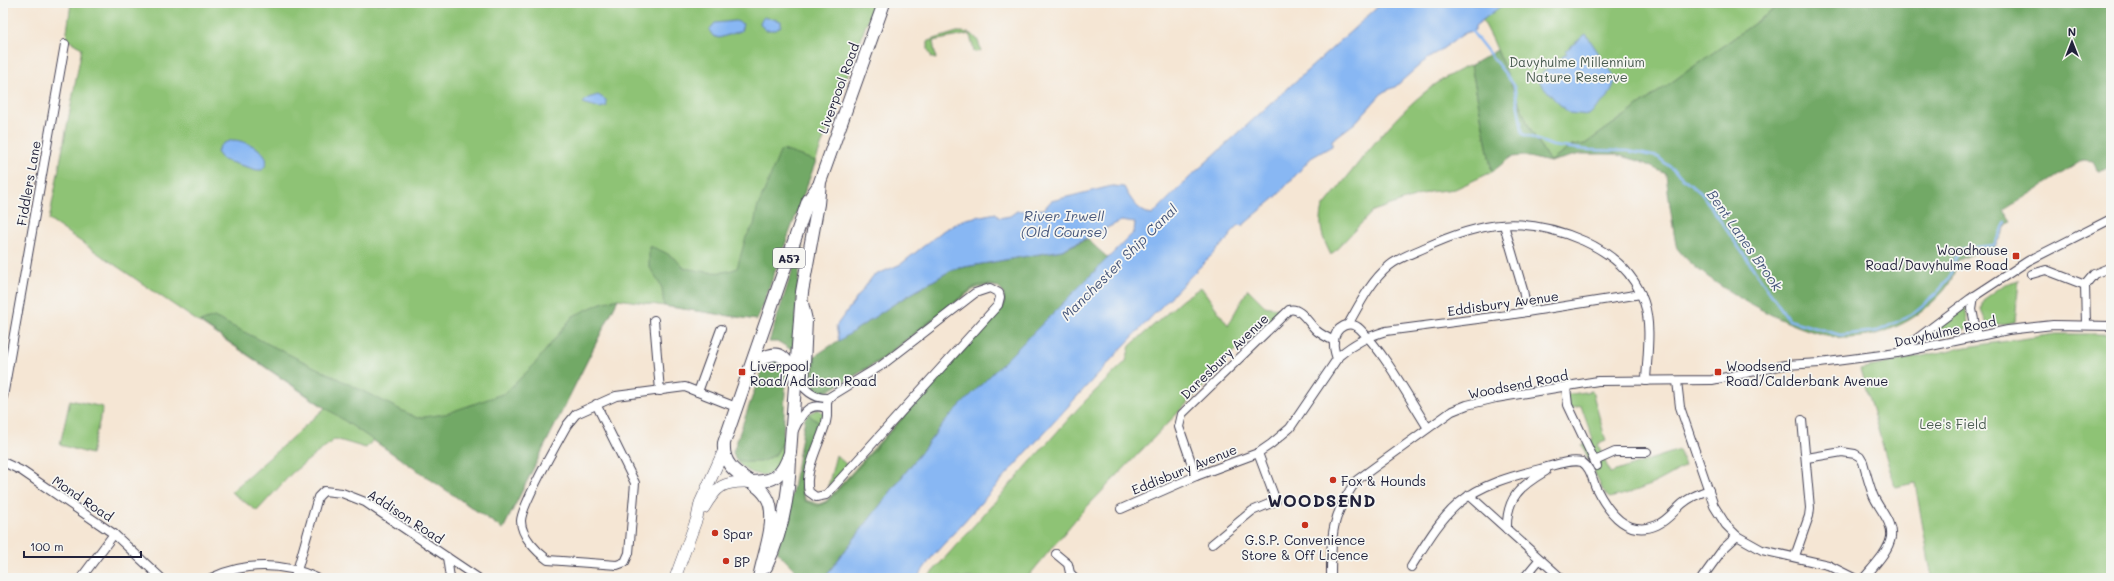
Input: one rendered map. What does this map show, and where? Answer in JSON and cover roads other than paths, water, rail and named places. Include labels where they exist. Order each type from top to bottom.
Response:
[{"type":"highway","name":"Liverpool Road","points":[[752,365],[808,201],[820,182],[884,3]]},
{"type":"highway","name":"Liverpool Road","points":[[795,376],[802,292],[818,204],[820,182]]},
{"type":"highway","name":"A57","points":[[779,355],[786,358],[795,376],[792,433],[785,508],[773,553],[760,578],[771,520],[769,503],[765,495],[734,471],[727,462],[724,450],[726,435],[752,365],[764,357],[779,355]]},
{"type":"highway","name":"A57","points":[[749,482],[763,482],[774,478],[783,471],[790,453]]},
{"type":"main road","points":[[675,578],[697,518],[700,504],[724,450]]},
{"type":"main road","points":[[697,518],[716,489],[728,483],[749,482]]},
{"type":"street","name":"Fiddlers Lane","points":[[3,397],[65,44]]},
{"type":"street","points":[[1897,353],[1974,296],[2028,261],[2111,219]]},
{"type":"street","points":[[1504,225],[1524,290],[1527,312]]},
{"type":"street","points":[[1337,359],[1334,341],[1339,330],[1349,323],[1370,287],[1390,265],[1454,234],[1504,225],[1540,226],[1568,234],[1597,247],[1615,259],[1629,273],[1641,294],[1646,311],[1648,326],[1646,381]]},
{"type":"street","points":[[2086,324],[2085,285],[2094,274],[2111,267]]},
{"type":"street","points":[[2032,274],[2046,270],[2085,285]]},
{"type":"street","points":[[795,376],[815,397],[828,398],[882,365],[975,293],[990,288],[999,293],[1000,301],[993,310],[826,495],[816,497],[809,492],[808,480],[819,438],[828,416],[825,408],[828,398]]},
{"type":"street","points":[[802,292],[808,320],[805,388]]},
{"type":"street","name":"Eddisbury Avenue","points":[[1120,509],[1196,476],[1258,453],[1290,428],[1337,359],[1350,346],[1368,336],[1386,331],[1527,312],[1641,294]]},
{"type":"street","points":[[1974,296],[1972,309],[1977,336]]},
{"type":"street","name":"Daresbury Avenue","points":[[1196,476],[1179,427],[1182,414],[1289,310],[1292,309],[1297,311],[1317,331],[1334,341]]},
{"type":"street","points":[[654,320],[660,391]]},
{"type":"street","points":[[1349,323],[1353,324],[1368,336],[1428,428]]},
{"type":"street","name":"Davyhulme Road","points":[[1785,365],[1820,363],[1897,353],[1977,336],[2031,327],[2086,324],[2111,326]]},
{"type":"street","points":[[698,392],[721,329]]},
{"type":"street","name":"Woodsend Road","points":[[1331,578],[1330,547],[1337,516],[1345,495],[1357,480],[1452,411],[1467,405],[1496,398],[1598,381],[1712,380],[1785,365]]},
{"type":"street","points":[[1677,381],[1680,407],[1709,490],[1719,515],[1736,536],[1762,550],[1828,564],[1854,578]]},
{"type":"street","points":[[596,404],[635,483],[629,553],[625,562],[617,565],[548,560],[536,549],[523,532],[521,513],[567,425],[576,414],[596,404],[616,396],[685,387],[736,407]]},
{"type":"street","points":[[1566,387],[1568,405],[1596,463],[1609,453],[1631,456],[1647,452]]},
{"type":"street","points":[[792,433],[800,418],[810,407],[820,406],[825,408]]},
{"type":"street","points":[[1795,556],[1809,516],[1807,458],[1802,420]]},
{"type":"street","points":[[1807,458],[1849,452],[1860,457],[1863,462],[1874,497],[1889,525],[1891,532],[1891,538],[1886,548],[1864,578]]},
{"type":"street","name":"Eddisbury Avenue","points":[[1212,544],[1252,510],[1276,501],[1258,453]]},
{"type":"street","name":"Mond Road","points":[[3,462],[28,475],[114,534],[161,578]]},
{"type":"street","points":[[1411,567],[1447,515],[1469,495],[1498,482],[1554,466],[1570,462],[1582,462],[1589,470],[1596,488],[1613,514],[1632,529],[1646,529],[1665,521],[1686,501],[1709,490]]},
{"type":"street","points":[[1507,529],[1507,515],[1514,496],[1534,477],[1554,466]]},
{"type":"street","name":"Addison Road","points":[[297,574],[318,498],[327,491],[333,491],[365,502],[478,578]]},
{"type":"street","points":[[1469,495],[1539,560],[1561,578]]},
{"type":"street","points":[[81,578],[114,534]]},
{"type":"street","points":[[1702,578],[1723,549],[1736,536]]},
{"type":"street","points":[[1056,554],[1068,564],[1070,576]]},
{"type":"street","points":[[447,557],[450,578]]},
{"type":"street","points":[[1524,578],[1539,560]]},
{"type":"street","points":[[210,578],[234,570],[262,566],[279,566],[297,574],[317,578]]},
{"type":"water","points":[[1382,3],[1505,3],[1475,26],[1475,30],[1465,33],[1422,63],[1395,87],[1383,92],[1355,123],[1332,140],[1332,146],[1311,158],[1276,197],[1242,226],[1239,225],[1231,233],[1230,237],[1153,315],[1079,395],[932,557],[917,578],[824,578],[946,420],[1134,232],[1135,223],[1121,221],[1062,250],[953,269],[894,304],[839,341],[836,326],[873,276],[901,264],[944,230],[966,219],[996,213],[999,218],[1010,216],[1017,211],[1044,209],[1051,201],[1112,186],[1124,187],[1139,208],[1152,215],[1192,175]]},
{"type":"water","points":[[764,17],[781,21],[781,26],[776,30],[765,30],[760,22]]},
{"type":"water","points":[[736,21],[743,24],[741,31],[719,38],[713,36],[709,30],[715,23]]},
{"type":"water","points":[[1586,34],[1616,80],[1608,97],[1589,115],[1569,113],[1555,100],[1536,78],[1551,67],[1553,69],[1563,61],[1561,58],[1567,53],[1565,51]]},
{"type":"water","points":[[598,95],[606,100],[607,106],[600,108],[583,103],[588,98]]},
{"type":"water","points":[[234,140],[253,146],[264,154],[266,164],[262,170],[257,170],[223,160],[217,152],[218,149],[224,143]]},
{"type":"waterway","name":"Bent Lanes Brook","points":[[1470,29],[1514,85],[1523,134],[1553,146],[1588,150],[1628,151],[1658,157],[1701,193],[1789,320],[1840,335],[1878,331],[1911,315],[1937,293],[1949,278],[1956,257],[1962,249],[1994,245],[2006,222]]},
{"type":"place","name":"Woodhouse Road/Davyhulme Road","points":[[2016,256]]},
{"type":"place","name":"Liverpool Road/Addison Road","points":[[742,372]]},
{"type":"place","name":"Woodsend Road/Calderbank Avenue","points":[[1718,372]]},
{"type":"place","name":"Fox & Hounds","points":[[1333,480]]},
{"type":"place","name":"G.S.P. Convenience Store & Off Licence","points":[[1305,525]]},
{"type":"place","name":"Spar","points":[[715,533]]},
{"type":"place","name":"BP","points":[[726,561]]},
{"type":"district","name":"WOODSEND","points":[[1322,500]]},
{"type":"park label","name":"Davyhulme Millennium Nature Reserve","points":[[1577,68]]},
{"type":"park label","name":"Lee's Field","points":[[1953,423]]},
{"type":"water label","name":"River Irwell (Old Course)","points":[[1064,224]]},
{"type":"water label","name":"Manchester Ship Canal","points":[[1119,262]]}]
